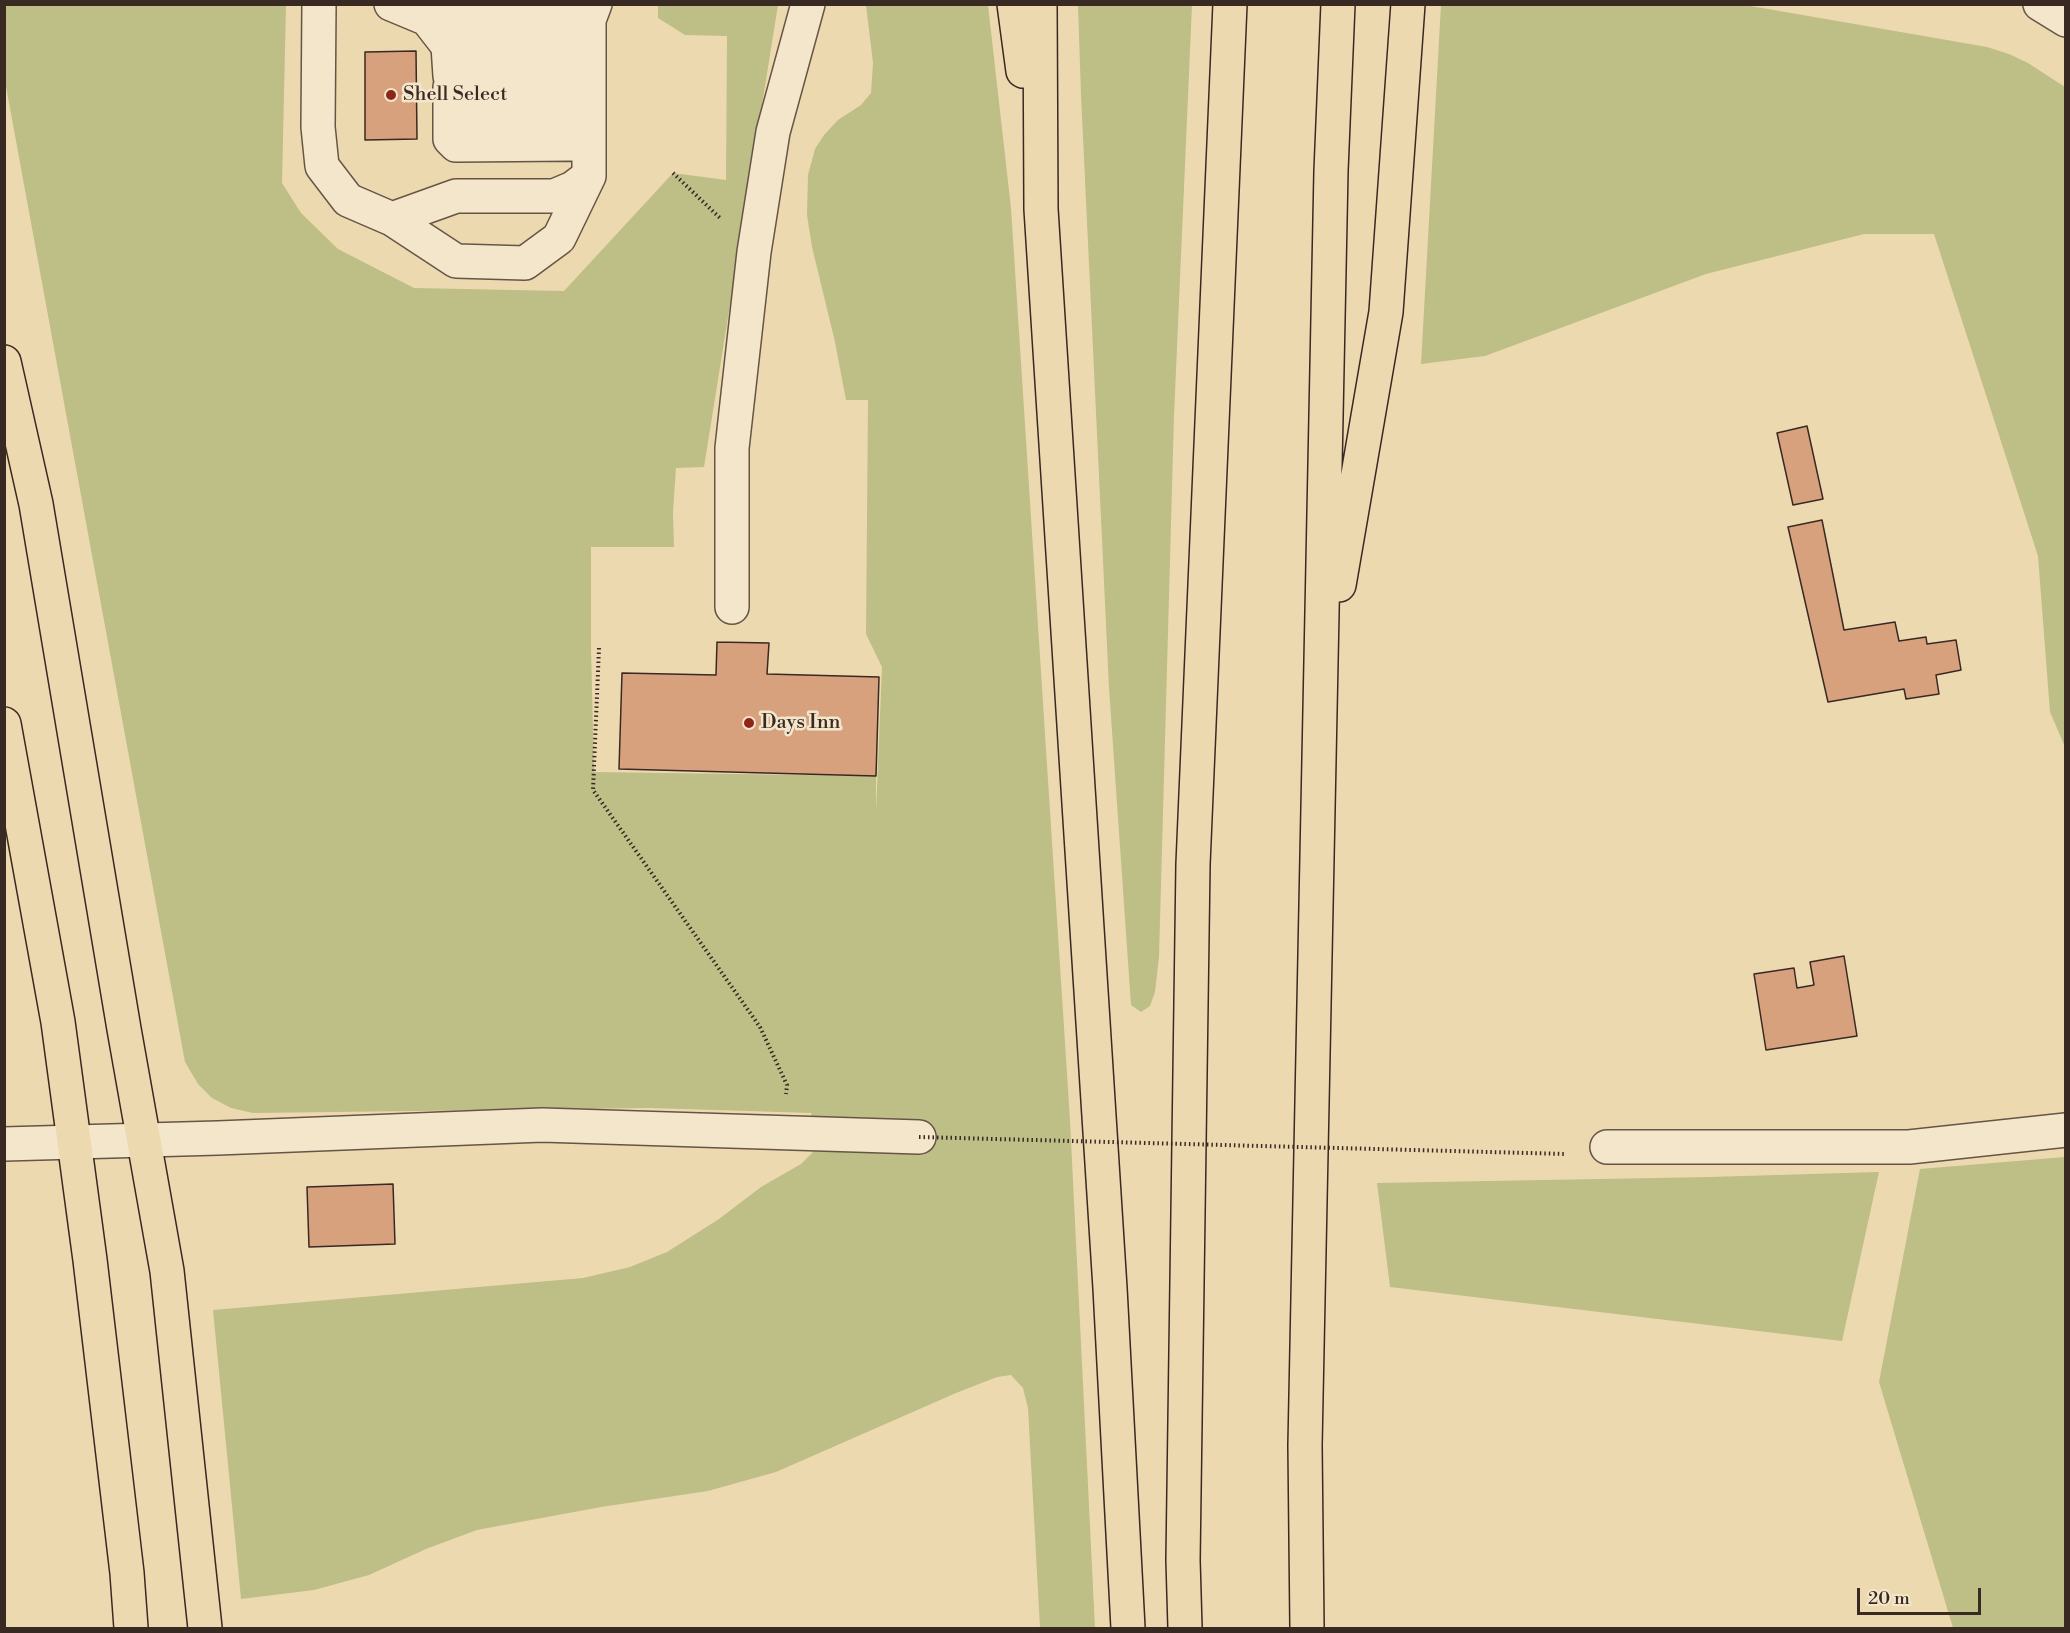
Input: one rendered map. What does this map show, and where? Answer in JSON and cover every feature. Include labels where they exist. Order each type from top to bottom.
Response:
[{"type":"main road","points":[[1014,4],[1041,210]]},
{"type":"main road","points":[[1040,4],[1041,210],[1110,1288],[1128,1629]]},
{"type":"main road","points":[[1185,1629],[1183,1560],[1193,864],[1230,4]]},
{"type":"main road","points":[[1307,1629],[1305,1433],[1331,171],[1338,4]]},
{"type":"main road","points":[[1321,694],[1386,312],[1408,4]]},
{"type":"main road","points":[[4,362],[36,504],[167,1271],[205,1629]]},
{"type":"main road","points":[[4,724],[58,1022],[125,1561],[131,1629]]},
{"type":"street","points":[[319,4],[318,127],[322,166],[348,200],[392,219],[456,261],[525,263],[559,238],[589,176],[590,27]]},
{"type":"street","points":[[391,4],[430,12],[570,19],[590,27]]},
{"type":"street","points":[[732,606],[717,488],[732,448],[754,252],[773,132],[808,4]]},
{"type":"street","points":[[2040,4],[2066,20]]},
{"type":"street","points":[[430,12],[450,76],[456,113],[589,114]]},
{"type":"street","points":[[450,76],[457,51],[570,49],[581,45],[590,27]]},
{"type":"street","points":[[392,219],[456,196],[554,196],[573,188],[589,176]]},
{"type":"street","points":[[4,1144],[542,1125],[919,1137]]},
{"type":"street","points":[[1607,1147],[1909,1147],[2066,1130]]},
{"type":"path","points":[[673,173],[754,252]]},
{"type":"path","points":[[599,648],[593,790],[760,1027],[787,1085],[782,1133]]},
{"type":"path","points":[[919,1137],[1566,1154]]},
{"type":"green space","points":[[4,5],[286,5],[282,183],[301,213],[338,249],[414,288],[564,291],[673,173],[726,180],[727,36],[685,35],[658,18],[658,5],[778,5],[704,467],[676,468],[673,512],[674,547],[591,547],[594,772],[876,776],[876,812],[882,667],[866,634],[868,400],[846,400],[835,342],[812,247],[807,215],[808,175],[815,149],[824,135],[838,120],[861,105],[871,93],[873,63],[866,5],[988,5],[1011,208],[1070,1120],[1095,1628],[1040,1628],[1028,1408],[1023,1388],[1011,1375],[997,1377],[956,1393],[776,1472],[708,1491],[601,1507],[477,1530],[426,1549],[369,1575],[314,1590],[241,1599],[213,1310],[583,1278],[630,1267],[667,1252],[719,1219],[761,1187],[801,1164],[813,1152],[816,1134],[811,1113],[651,1108],[253,1113],[231,1108],[212,1098],[198,1084],[185,1062],[5,81]]},
{"type":"green space","points":[[1078,5],[1192,5],[1174,416],[1159,957],[1155,992],[1150,1006],[1141,1012],[1131,1005],[1109,688]]},
{"type":"green space","points":[[1441,5],[1745,5],[1987,47],[2028,63],[2065,87],[2065,747],[2050,712],[2038,556],[1934,234],[1864,234],[1706,274],[1485,356],[1421,364]]},
{"type":"green space","points":[[2065,1157],[2065,1628],[1953,1628],[1879,1382],[1920,1169]]},
{"type":"green space","points":[[1879,1172],[1842,1341],[1390,1287],[1377,1183]]},
{"type":"building","name":"Shell Select","points":[[416,51],[417,139],[365,140],[365,52]]},
{"type":"building","points":[[1807,426],[1823,499],[1793,505],[1777,433]]},
{"type":"building","points":[[1822,520],[1844,630],[1895,622],[1899,641],[1926,637],[1927,644],[1956,640],[1961,670],[1936,675],[1939,694],[1906,699],[1904,689],[1828,702],[1788,527]]},
{"type":"building","name":"Days Inn","points":[[717,642],[769,643],[767,674],[879,677],[876,776],[619,769],[622,673],[716,675]]},
{"type":"building","points":[[1844,956],[1857,1036],[1766,1050],[1754,974],[1794,968],[1797,988],[1814,985],[1810,962]]},
{"type":"building","points":[[393,1184],[395,1244],[309,1247],[307,1187]]},
{"type":"place","name":"Shell Select","points":[[391,95]]},
{"type":"place","name":"Days Inn","points":[[749,723]]}]
